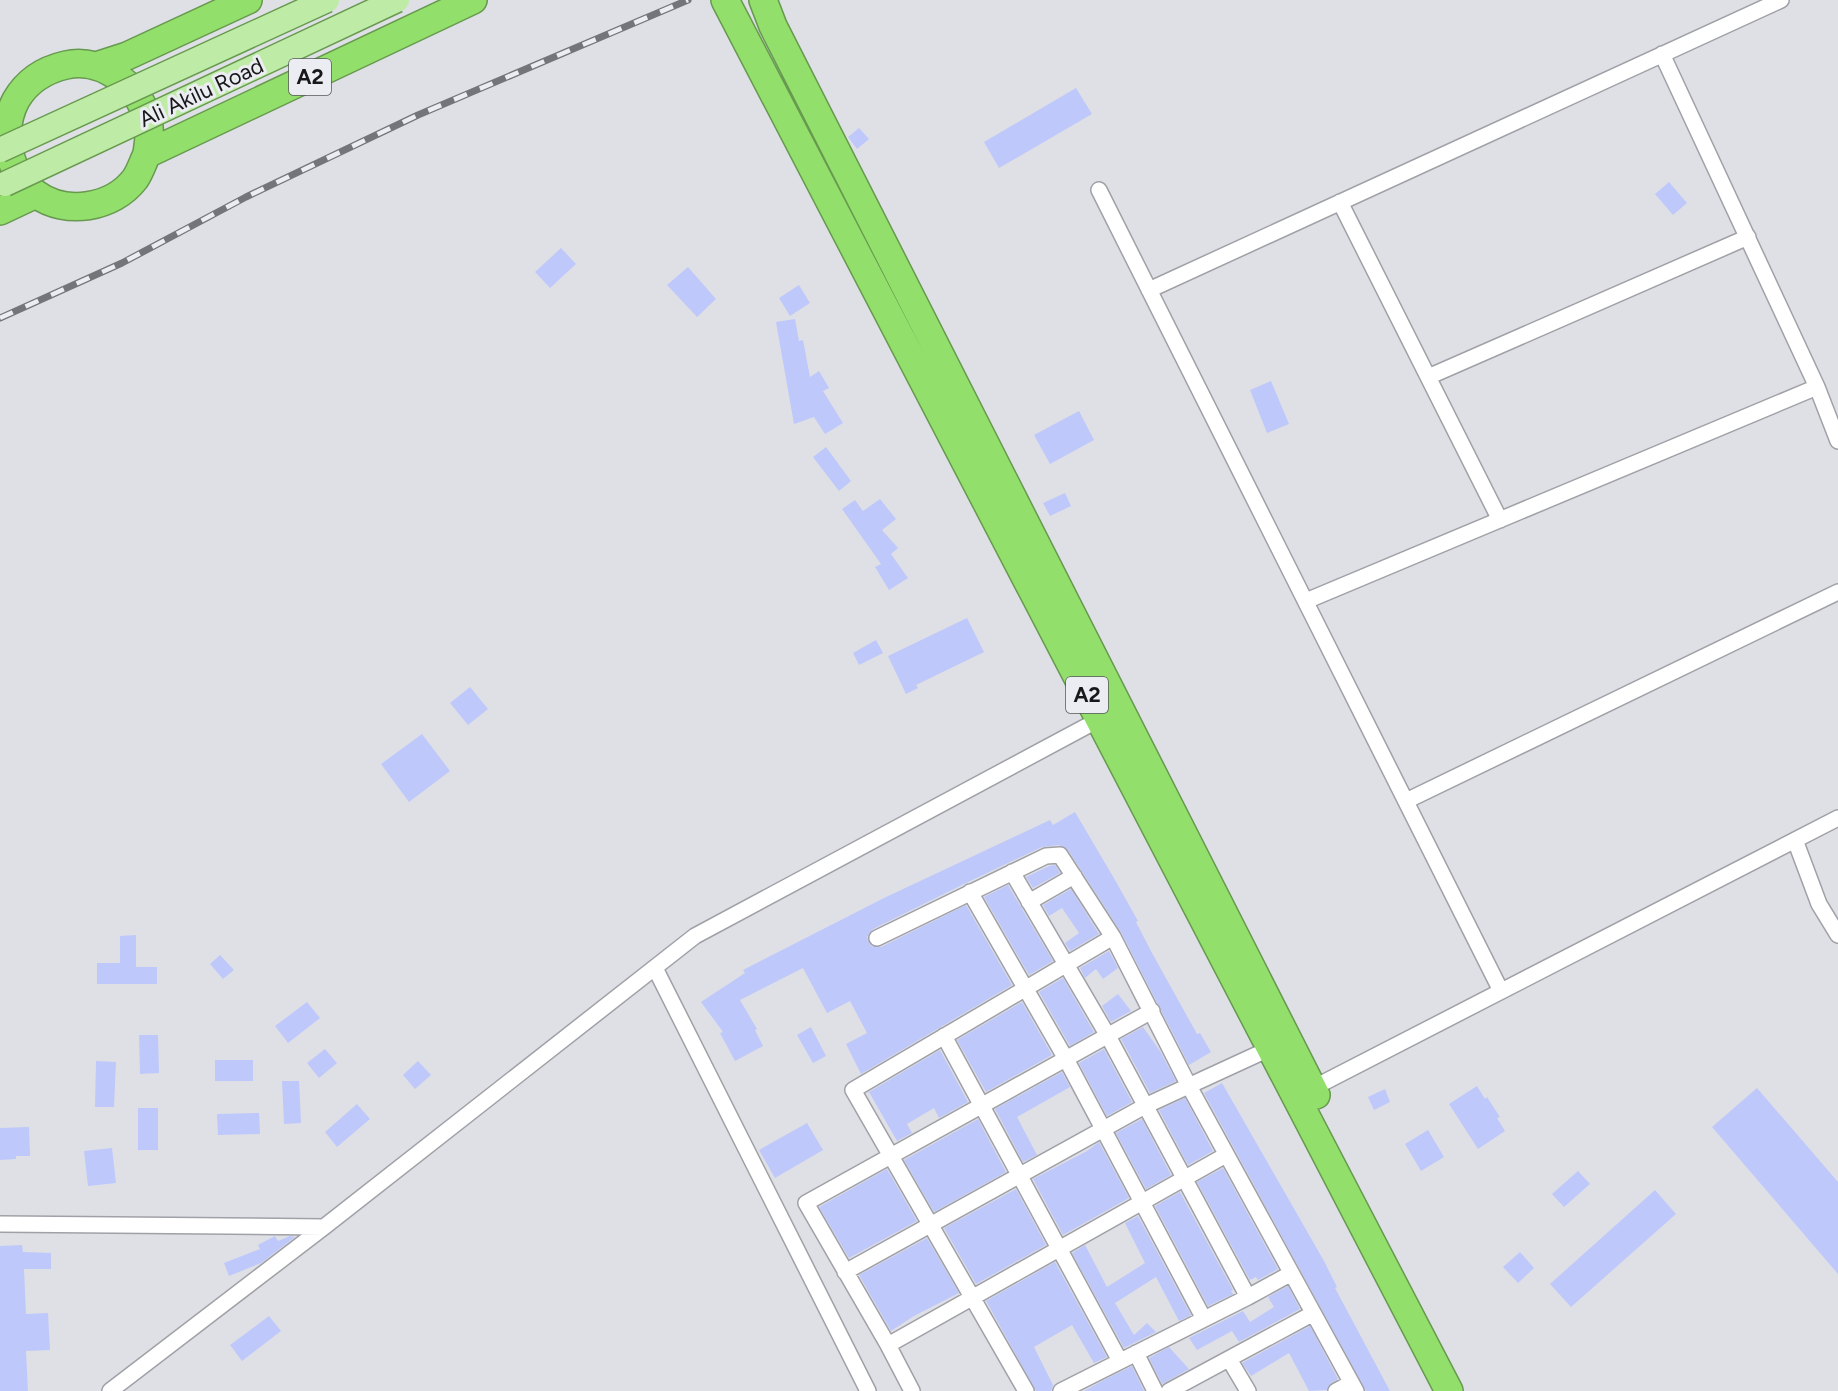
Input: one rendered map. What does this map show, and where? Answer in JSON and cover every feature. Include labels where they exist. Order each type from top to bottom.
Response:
[{"type":"highway","points":[[96,66],[127,56],[248,0]]},
{"type":"highway","name":"A2","points":[[147,154],[472,0]]},
{"type":"highway","name":"A2","points":[[725,0],[1449,1391]]},
{"type":"highway","name":"A2","points":[[763,0],[773,26],[1313,1088],[1400,1268],[1470,1391]]},
{"type":"highway","points":[[69,64],[96,66],[121,78],[140,100],[149,126],[147,154],[135,179],[115,197],[89,207],[62,206],[36,194],[19,176],[7,149],[3,123],[23,88],[44,72],[69,64]]},
{"type":"highway","points":[[0,211],[36,194]]},
{"type":"main road","name":"Ali Akilu Road","points":[[0,150],[327,0]]},
{"type":"main road","name":"Ali Akilu Road","points":[[5,184],[397,0]]},
{"type":"street","points":[[1149,290],[1781,0]]},
{"type":"street","points":[[1662,54],[1817,387],[1838,441]]},
{"type":"street","points":[[1099,190],[1501,991]]},
{"type":"street","points":[[1340,202],[1500,520]]},
{"type":"street","points":[[1428,377],[1748,237]]},
{"type":"street","points":[[1306,602],[1817,387]]},
{"type":"street","points":[[1406,801],[1838,592]]},
{"type":"street","points":[[110,1391],[324,1227],[695,936],[1100,719]]},
{"type":"street","points":[[1313,1088],[1838,818]]},
{"type":"street","points":[[1795,840],[1819,904],[1838,936]]},
{"type":"street","points":[[877,938],[1012,872],[1053,854],[1060,855],[1113,937],[1189,1086],[1290,1274],[1354,1387],[1336,1391]]},
{"type":"street","points":[[1012,872],[1108,1036],[1248,1297]]},
{"type":"street","points":[[1029,902],[1074,876]]},
{"type":"street","points":[[970,892],[1066,1059],[1204,1319]]},
{"type":"street","points":[[1026,1391],[853,1090],[1113,937]]},
{"type":"street","points":[[655,968],[868,1391]]},
{"type":"street","points":[[912,1391],[806,1203],[1152,1011]]},
{"type":"street","points":[[944,1036],[1120,1361]]},
{"type":"street","points":[[845,1272],[1145,1106],[1271,1048]]},
{"type":"street","points":[[888,1345],[1226,1155]]},
{"type":"street","points":[[0,1224],[324,1227]]},
{"type":"street","points":[[1061,1391],[1290,1274]]},
{"type":"street","points":[[1169,1391],[1312,1314]]},
{"type":"street","points":[[1136,1353],[1155,1391]]},
{"type":"street","points":[[1229,1359],[1248,1391]]},
{"type":"building","points":[[1076,88],[1092,114],[999,168],[984,142]]},
{"type":"building","points":[[859,128],[869,139],[857,149],[848,137]]},
{"type":"building","points":[[1669,182],[1687,203],[1673,215],[1655,194]]},
{"type":"building","points":[[561,248],[576,264],[550,288],[535,272]]},
{"type":"building","points":[[688,267],[716,299],[697,317],[667,285]]},
{"type":"building","points":[[799,285],[810,303],[790,316],[779,298]]},
{"type":"building","points":[[795,319],[799,341],[803,340],[810,377],[819,371],[829,388],[823,391],[843,423],[825,434],[814,417],[794,424],[776,322]]},
{"type":"building","points":[[1271,381],[1289,424],[1267,433],[1250,390]]},
{"type":"building","points":[[1079,411],[1094,440],[1050,464],[1034,435]]},
{"type":"building","points":[[826,447],[851,481],[839,491],[813,457]]},
{"type":"building","points":[[1065,493],[1071,506],[1050,516],[1043,503]]},
{"type":"building","points":[[880,499],[896,519],[882,530],[898,548],[891,554],[908,578],[889,590],[875,567],[881,564],[842,509],[855,500],[863,511]]},
{"type":"building","points":[[967,618],[984,652],[916,685],[918,688],[906,694],[888,656]]},
{"type":"building","points":[[876,640],[883,653],[859,665],[853,653]]},
{"type":"building","points":[[470,687],[488,709],[468,725],[450,703]]},
{"type":"building","points":[[422,734],[450,771],[409,802],[381,764]]},
{"type":"building","points":[[1075,812],[1138,921],[1136,922],[1152,953],[1197,1034],[1200,1033],[1211,1052],[1189,1065],[1121,932],[1068,850],[1059,845],[1042,847],[966,883],[873,929],[867,937],[871,946],[881,947],[966,905],[1012,985],[861,1074],[846,1044],[867,1033],[850,1001],[827,1013],[803,968],[740,1000],[757,1029],[755,1030],[763,1046],[735,1061],[720,1033],[723,1032],[701,1002],[745,973],[743,970],[884,898],[1050,820],[1053,825]]},
{"type":"building","points":[[1055,865],[1060,873],[1033,888],[1026,877]]},
{"type":"building","points":[[1008,885],[1053,961],[1029,975],[984,897]]},
{"type":"building","points":[[1071,889],[1099,934],[1070,951],[1065,943],[1079,933],[1062,908],[1049,916],[1043,905]]},
{"type":"building","points":[[136,935],[136,967],[157,967],[157,984],[97,984],[97,963],[120,963],[120,936]]},
{"type":"building","points":[[1109,951],[1118,968],[1103,979],[1096,969],[1085,978],[1080,968]]},
{"type":"building","points":[[220,955],[234,970],[223,979],[210,964]]},
{"type":"building","points":[[1063,978],[1094,1032],[1070,1046],[1039,992]]},
{"type":"building","points":[[1118,994],[1131,1011],[1111,1022],[1102,1006]]},
{"type":"building","points":[[307,1002],[320,1018],[288,1043],[275,1026]]},
{"type":"building","points":[[1022,1002],[1052,1055],[986,1092],[957,1040]]},
{"type":"building","points":[[811,1027],[826,1056],[813,1063],[797,1035]]},
{"type":"building","points":[[1143,1027],[1160,1051],[1176,1081],[1150,1093],[1121,1039]]},
{"type":"building","points":[[139,1035],[158,1035],[159,1073],[140,1074]]},
{"type":"building","points":[[325,1049],[337,1063],[319,1078],[307,1063]]},
{"type":"building","points":[[1104,1049],[1132,1102],[1107,1116],[1079,1063]]},
{"type":"building","points":[[940,1050],[968,1102],[939,1118],[934,1108],[907,1124],[912,1133],[897,1141],[869,1092]]},
{"type":"building","points":[[215,1060],[253,1060],[253,1081],[215,1081]]},
{"type":"building","points":[[96,1061],[116,1062],[114,1107],[95,1107]]},
{"type":"building","points":[[418,1061],[431,1075],[415,1089],[403,1075]]},
{"type":"building","points":[[1062,1072],[1070,1087],[1017,1117],[1037,1155],[1023,1162],[995,1109]]},
{"type":"building","points":[[282,1081],[299,1081],[301,1123],[284,1124]]},
{"type":"building","points":[[1222,1083],[1324,1261],[1337,1287],[1335,1288],[1390,1391],[1366,1391],[1204,1093]]},
{"type":"building","points":[[1477,1086],[1500,1117],[1497,1118],[1505,1131],[1478,1149],[1449,1104]]},
{"type":"building","points":[[1757,1088],[1838,1182],[1838,1274],[1712,1127]]},
{"type":"building","points":[[1385,1089],[1390,1102],[1374,1110],[1368,1097]]},
{"type":"building","points":[[1185,1098],[1213,1151],[1188,1165],[1159,1110]]},
{"type":"building","points":[[357,1104],[370,1119],[337,1147],[325,1132]]},
{"type":"building","points":[[138,1108],[158,1108],[158,1150],[138,1150]]},
{"type":"building","points":[[259,1113],[260,1134],[218,1135],[217,1114]]},
{"type":"building","points":[[978,1119],[1006,1172],[934,1212],[904,1160]]},
{"type":"building","points":[[1142,1119],[1171,1175],[1146,1189],[1116,1133]]},
{"type":"building","points":[[807,1123],[823,1150],[775,1178],[759,1150]]},
{"type":"building","points":[[29,1127],[30,1156],[16,1156],[16,1159],[0,1160],[0,1128]]},
{"type":"building","points":[[1428,1130],[1444,1157],[1421,1171],[1405,1144]]},
{"type":"building","points":[[1099,1142],[1129,1198],[1063,1235],[1033,1179],[1087,1151]]},
{"type":"building","points":[[112,1148],[116,1183],[88,1186],[84,1151]]},
{"type":"building","points":[[1223,1168],[1278,1269],[1258,1280],[1256,1277],[1250,1280],[1197,1182]]},
{"type":"building","points":[[887,1169],[917,1221],[849,1258],[819,1207]]},
{"type":"building","points":[[1578,1171],[1590,1184],[1564,1207],[1552,1194]]},
{"type":"building","points":[[1016,1189],[1046,1245],[976,1284],[944,1228]]},
{"type":"building","points":[[1655,1190],[1676,1214],[1571,1307],[1550,1284]]},
{"type":"building","points":[[1180,1192],[1233,1290],[1231,1291],[1233,1294],[1208,1306],[1155,1206]]},
{"type":"building","points":[[1138,1216],[1191,1315],[1179,1321],[1156,1277],[1115,1303],[1134,1335],[1147,1323],[1156,1332],[1124,1348],[1072,1253],[1085,1245],[1107,1287],[1145,1263],[1125,1223]]},
{"type":"building","points":[[275,1236],[278,1241],[290,1236],[295,1237],[261,1263],[229,1276],[224,1263],[260,1249],[258,1245]]},
{"type":"building","points":[[927,1238],[959,1293],[914,1316],[891,1331],[859,1275]]},
{"type":"building","points":[[22,1245],[23,1252],[51,1253],[51,1269],[24,1269],[26,1314],[48,1313],[50,1350],[26,1351],[28,1391],[0,1391],[0,1246]]},
{"type":"building","points":[[1520,1252],[1534,1268],[1518,1283],[1503,1267]]},
{"type":"building","points":[[1055,1262],[1107,1357],[1094,1363],[1072,1325],[1034,1347],[1053,1385],[1051,1391],[1036,1391],[986,1301]]},
{"type":"building","points":[[1288,1286],[1300,1309],[1239,1342],[1232,1331],[1197,1350],[1189,1338],[1243,1311],[1250,1322],[1274,1307],[1268,1297]]},
{"type":"building","points":[[269,1316],[281,1331],[242,1361],[230,1345]]},
{"type":"building","points":[[1310,1326],[1338,1379],[1331,1383],[1327,1390],[1309,1391],[1289,1353],[1251,1376],[1242,1363]]},
{"type":"building","points":[[1169,1347],[1189,1369],[1162,1384],[1149,1358]]},
{"type":"building","points":[[1132,1366],[1144,1391],[1084,1391],[1104,1380]]},
{"type":"railway","points":[[0,318],[122,263],[246,197],[418,115],[688,0]]}]
